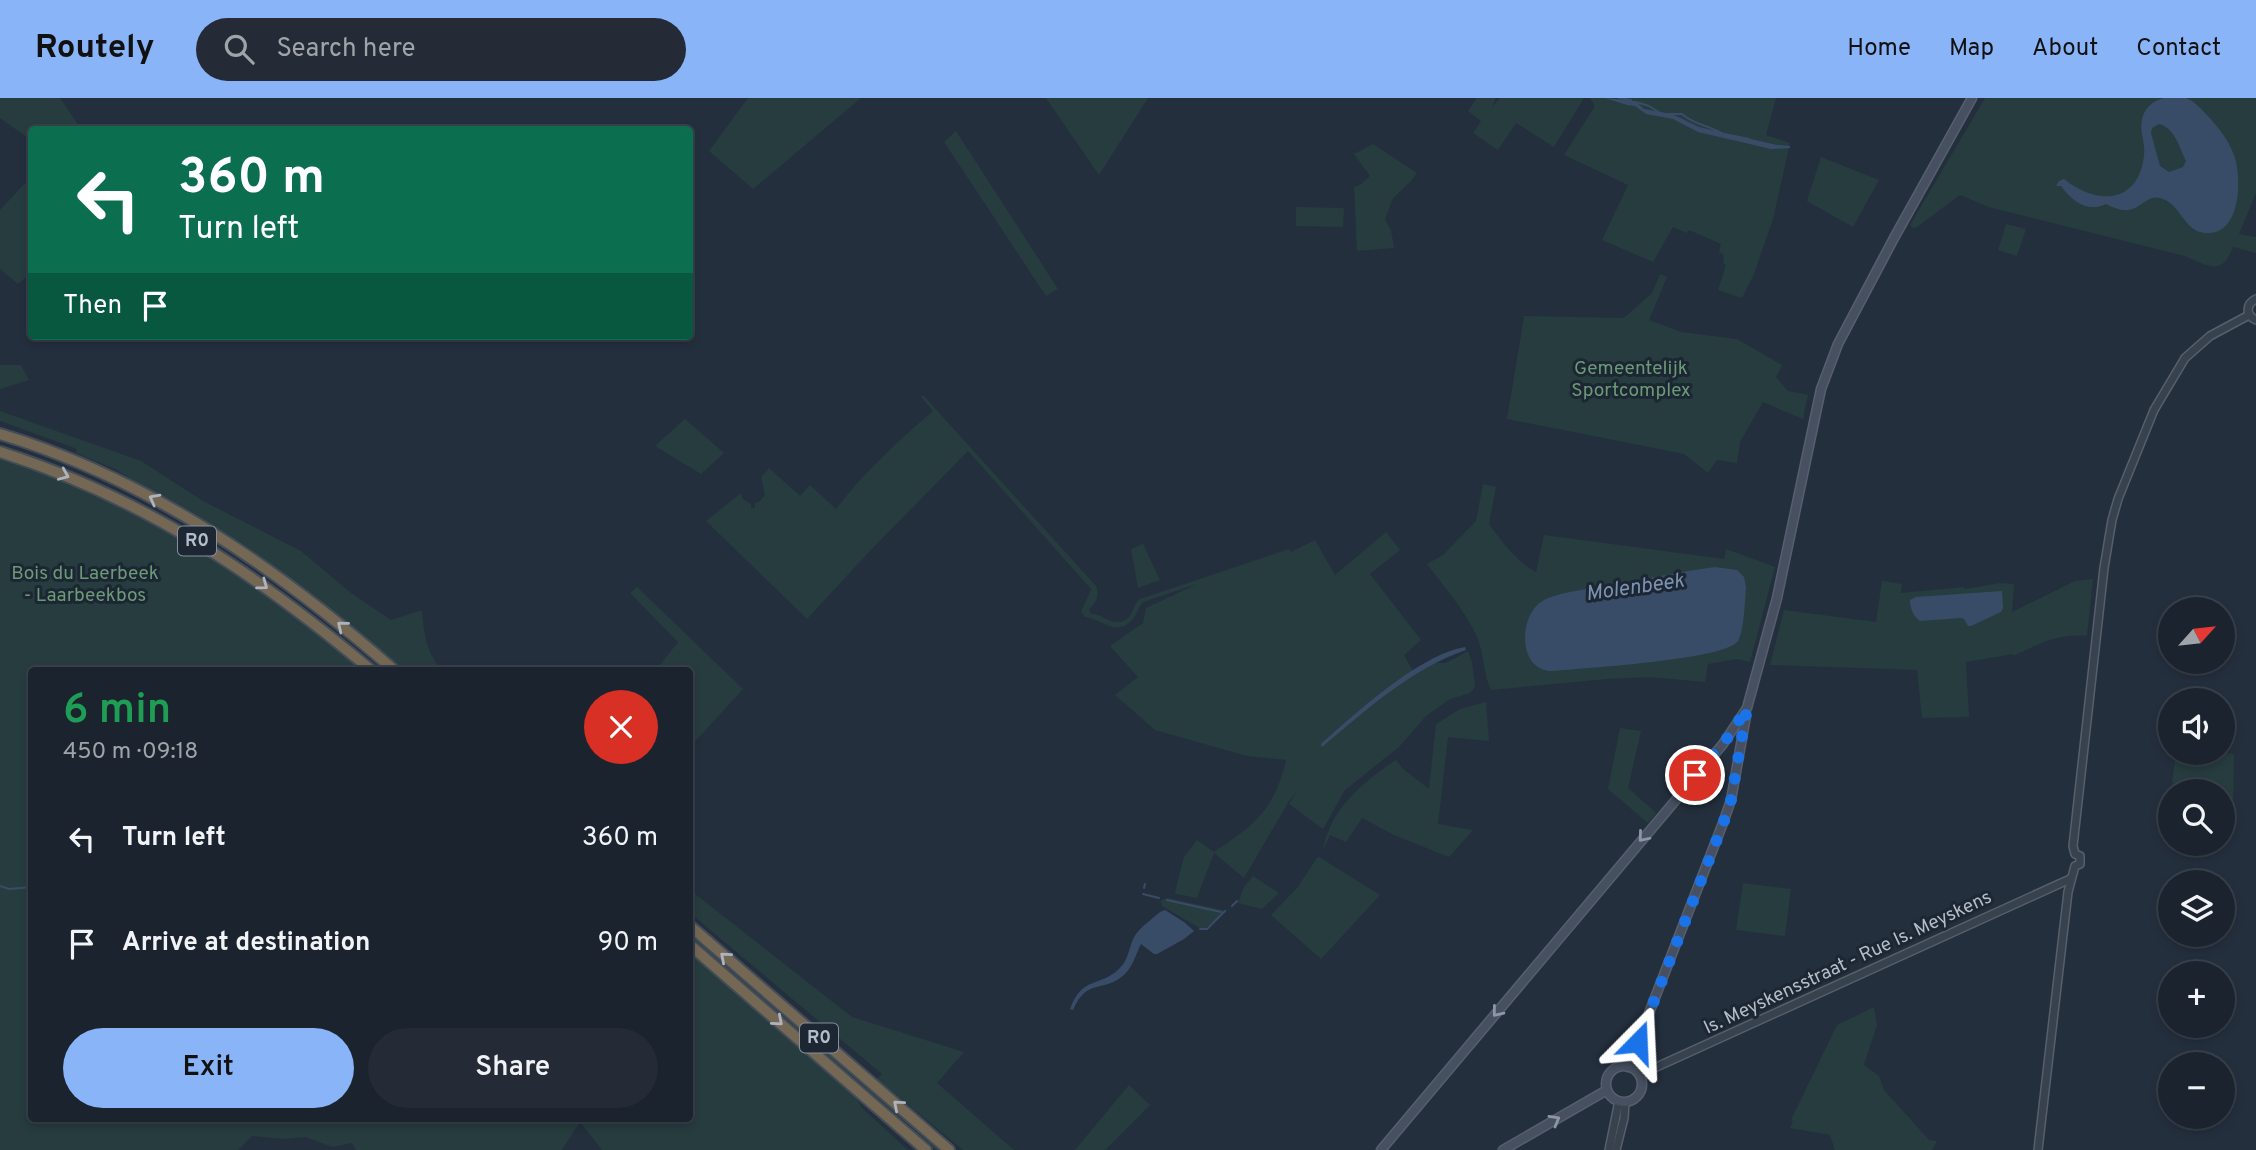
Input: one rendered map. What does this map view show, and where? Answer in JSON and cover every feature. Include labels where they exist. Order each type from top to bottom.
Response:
[{"type":"highway","name":"R0","points":[[0,434],[46,448],[130,486],[211,532],[288,584],[390,667]]},
{"type":"highway","name":"R0","points":[[0,452],[42,466],[170,525],[278,596],[367,667]]},
{"type":"highway","name":"R0","points":[[693,929],[949,1150]]},
{"type":"highway","name":"R0","points":[[693,948],[926,1150]]},
{"type":"main road","points":[[1628,1067],[1731,800],[1747,708],[1777,598],[1821,389],[1838,344],[1972,98]]},
{"type":"main road","points":[[1381,1150],[1723,744],[1747,708]]},
{"type":"main road","points":[[1620,1066],[1628,1067],[1639,1075],[1640,1090],[1636,1097],[1622,1102],[1611,1097],[1606,1081],[1610,1072],[1620,1066]]},
{"type":"main road","points":[[1503,1150],[1607,1090]]},
{"type":"street","points":[[2038,1150],[2070,879],[2075,866],[2081,860],[2080,856],[2075,854],[2074,835],[2104,567],[2118,499],[2154,410],[2185,358],[2210,335],[2253,318],[2249,305],[2256,299]]},
{"type":"street","name":"Is. Meyskensstraat - Rue Is. Meyskens","points":[[1639,1075],[2070,879]]},
{"type":"street","points":[[1609,1150],[1622,1102]]},
{"type":"street","points":[[1616,1150],[1624,1118],[1622,1102]]},
{"type":"green space","points":[[0,98],[60,98],[79,126],[28,126],[28,138],[0,118]]},
{"type":"green space","points":[[748,98],[861,98],[753,189],[709,151]]},
{"type":"green space","points":[[1046,98],[1148,98],[1099,175]]},
{"type":"green space","points":[[1477,98],[1496,98],[1492,107],[1500,98],[1584,98],[1554,147],[1516,123],[1498,150],[1473,133],[1481,121],[1468,111]]},
{"type":"green space","points":[[1590,98],[1776,98],[1766,135],[1790,143],[1773,219],[1754,274],[1742,298],[1718,290],[1726,265],[1723,263],[1724,255],[1719,252],[1721,244],[1689,230],[1687,233],[1673,227],[1653,262],[1602,240],[1628,185],[1564,155],[1595,106]]},
{"type":"green space","points":[[1985,98],[2256,98],[2256,193],[2239,234],[2256,237],[2256,253],[2233,247],[2229,256],[2219,266],[2207,265],[2185,256],[1989,207],[1960,195],[1913,228],[1910,225]]},
{"type":"green space","points":[[956,131],[1058,289],[1046,296],[944,142]]},
{"type":"green space","points":[[1373,144],[1417,173],[1393,198],[1385,219],[1391,230],[1394,248],[1357,251],[1354,187],[1370,176],[1354,154]]},
{"type":"green space","points":[[1821,157],[1879,180],[1853,227],[1807,201]]},
{"type":"green space","points":[[28,180],[28,276],[18,284],[0,269],[0,210]]},
{"type":"green space","points":[[1296,207],[1344,208],[1343,227],[1296,226]]},
{"type":"green space","points":[[2006,224],[2026,229],[2017,256],[1998,250]]},
{"type":"green space","name":"Gemeentelijk Sportcomplex","points":[[1660,274],[1667,277],[1649,320],[1681,332],[1737,339],[1782,365],[1776,377],[1788,391],[1808,395],[1803,419],[1763,402],[1740,442],[1737,463],[1717,460],[1708,473],[1684,454],[1507,419],[1524,317],[1520,316],[1624,318],[1652,293]]},
{"type":"green space","points":[[0,365],[21,365],[29,380],[0,389]]},
{"type":"green space","points":[[923,395],[1096,586],[1095,602],[1089,609],[1091,614],[1114,622],[1123,621],[1130,616],[1140,599],[1289,549],[1291,552],[1315,540],[1335,575],[1386,532],[1400,550],[1370,574],[1421,640],[1404,655],[1413,671],[1379,695],[1435,663],[1446,663],[1468,651],[1475,687],[1470,693],[1450,699],[1426,716],[1399,747],[1345,790],[1323,829],[1289,804],[1297,791],[1289,801],[1244,878],[1214,853],[1197,898],[1177,894],[1175,892],[1184,857],[1197,840],[1214,852],[1252,824],[1276,791],[1286,760],[1247,756],[1155,730],[1115,695],[1138,677],[1110,646],[1143,623],[1146,608],[1197,584],[1143,602],[1133,619],[1120,627],[1085,617],[1081,612],[1091,589],[968,451],[807,619],[706,521],[741,493],[743,499],[751,504],[751,508],[755,508],[755,503],[765,495],[761,477],[769,468],[800,496],[810,485],[836,509],[882,457],[933,411],[921,397]]},
{"type":"green space","points":[[0,411],[141,461],[203,501],[301,551],[351,593],[391,620],[422,610],[429,650],[440,667],[401,667],[291,579],[192,512],[117,470],[76,453],[77,449],[0,421]]},
{"type":"green space","points":[[685,419],[724,453],[701,474],[655,446]]},
{"type":"green space","name":"Bois du Laerbeek - Laarbeekbos","points":[[0,459],[99,498],[191,546],[277,604],[357,667],[28,667],[28,1122],[580,1122],[562,1150],[356,1150],[352,1143],[332,1147],[306,1137],[285,1139],[252,1136],[238,1150],[0,1150]]},
{"type":"green space","points":[[1483,484],[1496,487],[1489,524],[1516,557],[1536,572],[1544,535],[1724,559],[1726,549],[1775,567],[1750,662],[1737,659],[1708,664],[1705,682],[1650,677],[1491,690],[1472,627],[1427,564],[1443,555],[1476,521]]},
{"type":"green space","points":[[1143,544],[1160,580],[1138,588],[1131,549]]},
{"type":"green space","points":[[2093,579],[2087,636],[2067,636],[2013,656],[1966,662],[1969,717],[1922,718],[1917,670],[1770,665],[1784,610],[1876,622],[1882,581],[1902,584],[1901,593],[1965,589],[2000,583],[2014,584],[2012,612],[2075,581]]},
{"type":"green space","points":[[637,587],[743,689],[693,744],[693,667],[658,667],[678,642],[630,593]]},
{"type":"green space","points":[[1486,702],[1489,741],[1448,737],[1438,824],[1473,830],[1449,857],[1394,835],[1362,818],[1346,842],[1330,835],[1323,850],[1340,809],[1360,787],[1396,760],[1429,789],[1436,724],[1460,709]]},
{"type":"green space","points":[[1620,728],[1641,731],[1628,788],[1656,813],[1648,823],[1608,789]]},
{"type":"green space","points":[[2174,765],[2234,765],[2234,779],[2173,779]]},
{"type":"green space","points":[[1319,857],[1380,895],[1321,959],[1271,915],[1297,888]]},
{"type":"green space","points":[[1253,876],[1279,893],[1262,909],[1238,903],[1244,887]]},
{"type":"green space","points":[[1743,883],[1791,889],[1785,936],[1736,930]]},
{"type":"green space","points":[[693,892],[852,1017],[964,1052],[937,1083],[1014,1150],[963,1150],[877,1079],[882,1074],[693,916]]},
{"type":"green space","points":[[1168,898],[1227,911],[1203,930],[1162,906],[1161,900]]},
{"type":"green space","points":[[693,936],[941,1150],[935,1150],[693,941]]},
{"type":"green space","name":"Bois du Laerbeek - Laarbeekbos","points":[[693,956],[856,1098],[862,1108],[908,1150],[602,1150],[580,1122],[693,1122]]},
{"type":"green space","points":[[1874,1007],[1877,1025],[1864,1065],[1879,1076],[1884,1090],[1929,1140],[1937,1141],[1932,1150],[1835,1150],[1830,1135],[1790,1128],[1793,1122],[1791,1120],[1837,1025]]},
{"type":"green space","points":[[1129,1085],[1150,1105],[1105,1150],[1075,1150]]},
{"type":"water","points":[[1605,98],[1635,101],[1644,109],[1672,114],[1699,127],[1790,148],[1771,149],[1698,132],[1673,119],[1646,114],[1635,106]]},
{"type":"water","points":[[2186,98],[2192,101],[2215,124],[2232,149],[2238,177],[2236,203],[2233,215],[2226,225],[2217,231],[2198,231],[2173,205],[2160,198],[2149,199],[2133,209],[2126,210],[2106,204],[2092,207],[2081,204],[2061,186],[2056,186],[2064,179],[2089,193],[2102,196],[2114,196],[2124,192],[2140,172],[2144,156],[2141,128],[2143,115],[2150,105],[2160,99]],"holes":[[[2159,124],[2176,139],[2186,161],[2183,167],[2169,172],[2160,166],[2151,133],[2152,128]]]},
{"type":"water","points":[[1715,567],[1737,570],[1744,577],[1746,587],[1740,636],[1738,641],[1728,648],[1682,658],[1553,671],[1541,669],[1532,662],[1527,652],[1526,627],[1530,615],[1546,599],[1561,594]]},
{"type":"water","points":[[2002,591],[2001,612],[1971,626],[1961,618],[1920,621],[1910,603],[1910,600],[1916,597]]},
{"type":"water","points":[[1465,647],[1466,650],[1408,679],[1322,747],[1321,744],[1352,717],[1408,673],[1447,652]]},
{"type":"water","points":[[1165,910],[1194,931],[1157,954],[1141,944],[1125,974],[1110,983],[1090,989],[1078,1000],[1073,1010],[1070,1009],[1075,998],[1086,986],[1112,975],[1119,969],[1136,934]]},
{"type":"waterway","points":[[1619,98],[1631,100]]},
{"type":"waterway","points":[[1636,102],[1662,114]]},
{"type":"waterway","points":[[1668,114],[1682,114],[1723,134]]},
{"type":"waterway","points":[[1734,136],[1749,139]]},
{"type":"waterway","points":[[1144,888],[1145,884]]},
{"type":"waterway","points":[[0,886],[9,889],[28,887]]},
{"type":"waterway","points":[[1143,894],[1159,898]]},
{"type":"waterway","points":[[1167,900],[1221,912]]},
{"type":"waterway","name":"Molenbeek","points":[[1232,906],[1237,901]]},
{"type":"waterway","name":"Molenbeek","points":[[1200,929],[1207,929],[1225,911]]},
{"type":"route","points":[[1638,1042],[1731,800],[1747,708],[1729,736],[1695,775]]}]
